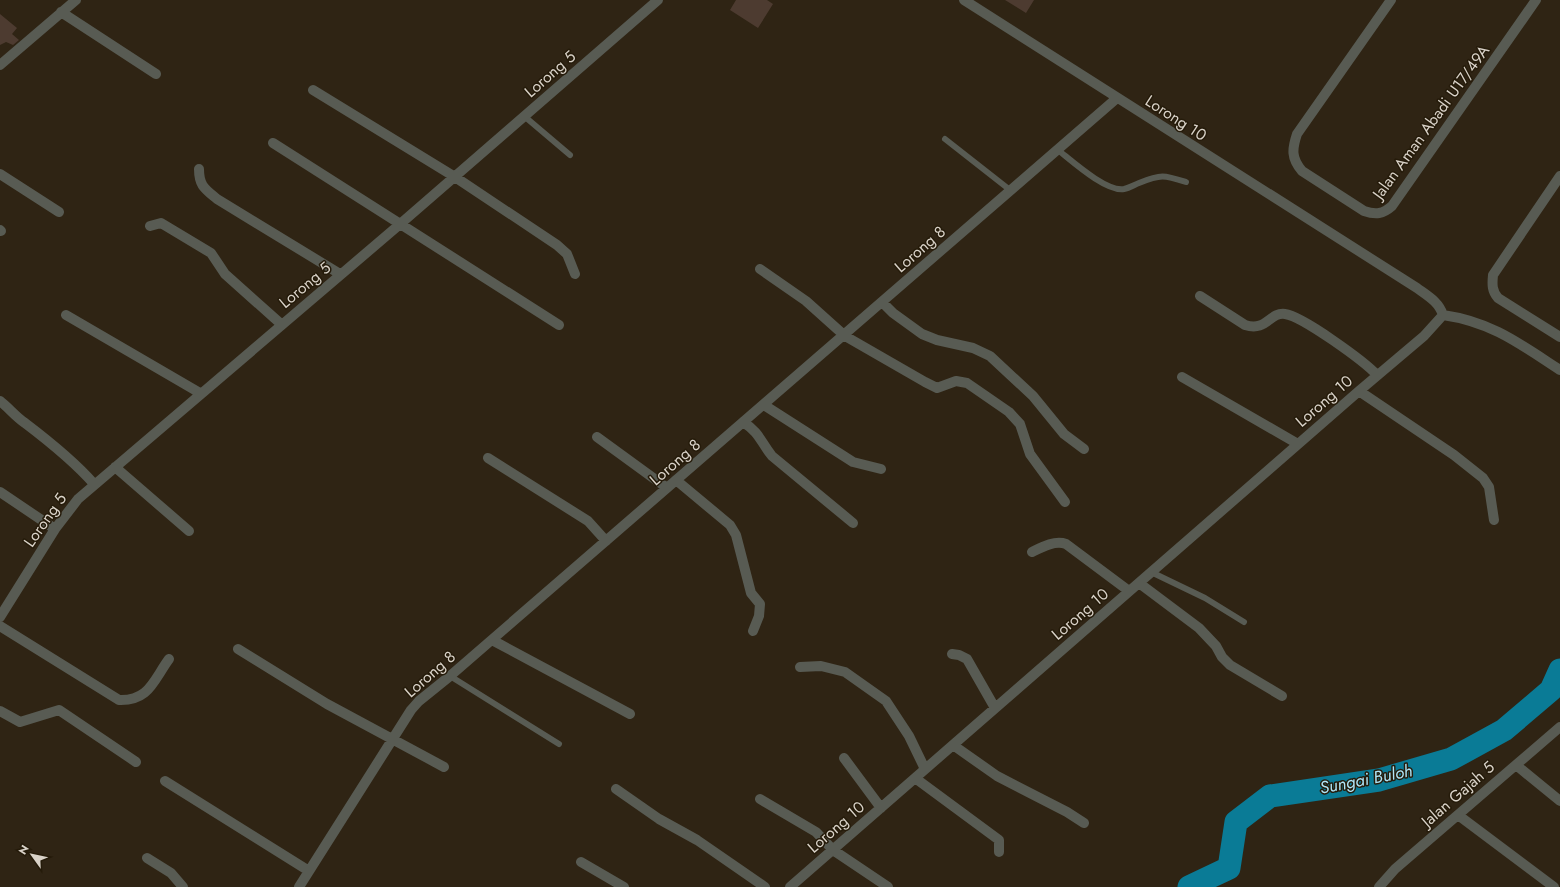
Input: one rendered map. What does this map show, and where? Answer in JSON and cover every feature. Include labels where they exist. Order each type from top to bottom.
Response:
[{"type":"street","points":[[0,65],[76,0]]},
{"type":"street","name":"Lorong 5","points":[[0,617],[55,529],[78,499],[658,0]]},
{"type":"street","name":"Lorong 10","points":[[790,887],[1359,390],[1424,336],[1443,316],[1441,308],[1436,302],[1417,288],[964,0]]},
{"type":"street","name":"Jalan Aman Abadi U17/49A","points":[[1391,0],[1297,134],[1293,145],[1294,162],[1302,171],[1364,211],[1374,214],[1385,212],[1392,206],[1536,0]]},
{"type":"street","points":[[61,12],[156,74]]},
{"type":"street","points":[[313,90],[455,176],[557,245],[567,254],[575,274]]},
{"type":"street","name":"Lorong 8","points":[[299,887],[393,739],[419,701],[845,336],[1010,190],[1117,98]]},
{"type":"street","points":[[273,143],[559,325]]},
{"type":"street","points":[[199,169],[199,180],[205,190],[217,199],[340,274]]},
{"type":"street","points":[[0,174],[59,212]]},
{"type":"street","points":[[1560,176],[1492,275],[1494,292],[1498,298],[1560,337]]},
{"type":"street","points":[[150,226],[161,223],[211,253],[225,274],[281,324]]},
{"type":"street","points":[[760,269],[806,301],[845,336],[925,382],[937,388],[956,381],[967,383],[1010,412],[1020,424],[1030,454],[1065,502]]},
{"type":"street","points":[[1200,296],[1245,325],[1253,328],[1260,327],[1278,315],[1285,314],[1290,316],[1357,356],[1377,375]]},
{"type":"street","points":[[882,302],[893,313],[922,334],[937,340],[973,348],[990,356],[1033,396],[1064,434],[1084,449]]},
{"type":"street","points":[[66,315],[200,393]]},
{"type":"street","points":[[1443,316],[1465,319],[1508,335],[1560,370]]},
{"type":"street","points":[[1182,377],[1298,444]]},
{"type":"street","points":[[1359,390],[1454,455],[1482,478],[1489,487],[1494,520]]},
{"type":"street","points":[[0,401],[25,423],[41,434],[83,471],[94,484]]},
{"type":"street","points":[[764,405],[853,462],[881,470]]},
{"type":"street","points":[[743,422],[756,430],[763,445],[772,456],[853,523]]},
{"type":"street","points":[[597,437],[667,488]]},
{"type":"street","points":[[488,458],[588,521],[606,541]]},
{"type":"street","points":[[115,467],[189,530]]},
{"type":"street","points":[[676,480],[730,525],[736,536],[751,593],[760,604],[759,616],[753,631]]},
{"type":"street","points":[[0,492],[55,529]]},
{"type":"street","points":[[1032,552],[1061,542],[1066,544],[1129,591]]},
{"type":"street","points":[[1139,582],[1199,628],[1216,646],[1222,657],[1230,665],[1282,696]]},
{"type":"street","points":[[0,626],[119,700],[139,698],[146,692],[169,659]]},
{"type":"street","points":[[492,640],[630,714]]},
{"type":"street","points":[[238,648],[327,704],[444,767]]},
{"type":"street","points":[[952,654],[959,655],[967,659],[995,708]]},
{"type":"street","points":[[800,667],[821,666],[845,672],[886,701],[909,736],[926,769]]},
{"type":"street","points":[[0,711],[20,722],[59,710],[136,762]]},
{"type":"street","name":"Jalan Gajah 5","points":[[1379,887],[1395,869],[1560,727]]},
{"type":"street","points":[[953,745],[997,776],[1067,812],[1084,824]]},
{"type":"street","points":[[844,758],[881,808]]},
{"type":"street","points":[[1516,765],[1560,801]]},
{"type":"street","points":[[915,778],[999,840],[999,852]]},
{"type":"street","points":[[165,781],[309,871]]},
{"type":"street","points":[[616,788],[659,819],[697,840],[765,887]]},
{"type":"street","points":[[760,799],[816,832],[833,850],[888,887]]},
{"type":"street","points":[[1458,815],[1554,887]]},
{"type":"street","points":[[147,858],[170,873],[183,887]]},
{"type":"street","points":[[581,862],[624,887]]},
{"type":"lane","points":[[524,116],[570,156]]},
{"type":"lane","points":[[945,139],[1010,190]]},
{"type":"lane","points":[[1058,150],[1094,178],[1110,186],[1123,189],[1154,177],[1166,175],[1186,182]]},
{"type":"lane","points":[[1151,572],[1204,598],[1244,622]]},
{"type":"lane","points":[[450,676],[559,744]]},
{"type":"building","points":[[736,0],[767,0],[773,4],[758,28],[730,10]]},
{"type":"building","points":[[1005,0],[1034,0],[1026,13]]},
{"type":"building","points":[[0,14],[17,28],[12,34],[19,40],[13,45],[6,42],[0,45]]},
{"type":"waterway","name":"Sungai Buloh","points":[[1189,887],[1229,868],[1236,822],[1270,796],[1379,780],[1451,759],[1504,730],[1551,690],[1560,670]]}]
